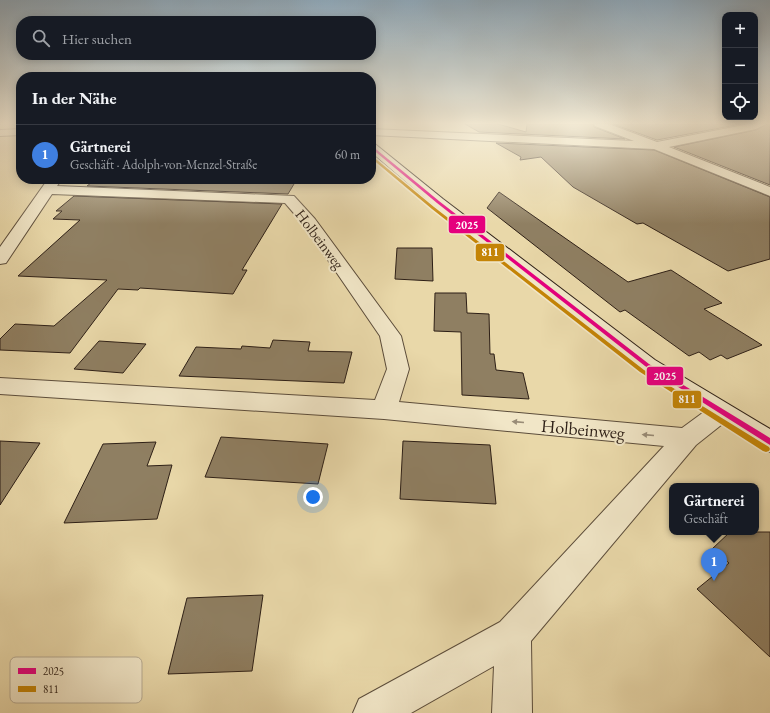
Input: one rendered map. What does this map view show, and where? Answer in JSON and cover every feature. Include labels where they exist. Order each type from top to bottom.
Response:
[{"type":"street","points":[[385,157],[450,211],[635,355],[721,412],[770,442]]},
{"type":"street","points":[[684,157],[770,192]]},
{"type":"street","points":[[0,259],[51,184]]},
{"type":"street","name":"Holbeinweg","points":[[51,184],[289,199],[310,222],[390,336],[398,369],[384,410]]},
{"type":"street","name":"Holbeinweg","points":[[0,386],[384,410],[687,438]]},
{"type":"street","points":[[373,713],[513,635],[687,438],[721,412]]},
{"type":"street","points":[[512,713],[513,635]]},
{"type":"building","points":[[521,157],[539,157],[520,160]]},
{"type":"building","points":[[541,157],[672,157],[770,197],[770,259],[728,271],[643,223],[637,224],[573,187]]},
{"type":"building","points":[[700,157],[770,157],[770,185]]},
{"type":"building","points":[[90,184],[294,184],[288,194],[87,186]]},
{"type":"building","points":[[499,192],[628,282],[671,270],[722,303],[704,309],[762,345],[727,359],[721,355],[710,360],[699,352],[689,356],[625,310],[620,312],[487,208]]},
{"type":"building","points":[[74,196],[282,204],[242,270],[247,270],[233,294],[140,288],[138,290],[118,289],[70,353],[0,350],[0,339],[15,324],[54,326],[107,280],[18,276],[80,220],[53,219],[62,211],[56,211]]},
{"type":"building","points":[[397,248],[432,248],[433,281],[395,279]]},
{"type":"building","points":[[435,293],[466,293],[467,313],[489,314],[490,354],[494,354],[496,370],[523,373],[529,399],[462,395],[461,332],[434,331]]},
{"type":"building","points":[[273,340],[310,342],[308,351],[352,352],[344,383],[179,376],[196,347],[241,349],[242,346],[270,348]]},
{"type":"building","points":[[99,341],[146,344],[123,373],[74,369]]},
{"type":"building","points":[[221,437],[328,444],[318,484],[205,477]]},
{"type":"building","points":[[0,441],[40,443],[0,505]]},
{"type":"building","points":[[403,441],[490,445],[496,504],[400,499]]},
{"type":"building","points":[[156,442],[147,466],[172,465],[157,519],[64,523],[103,444]]},
{"type":"building","points":[[759,532],[770,532],[770,657],[697,589],[729,563],[712,549],[727,535],[759,535]]},
{"type":"building","points":[[263,595],[252,671],[168,674],[187,598]]},
{"type":"transit line","name":"2025","points":[[384,157],[438,202],[647,365],[770,442]]},
{"type":"transit line","name":"811","points":[[376,160],[433,208],[642,371],[766,449]]},
{"type":"place","name":"Gärtnerei","points":[[714,581]]}]
